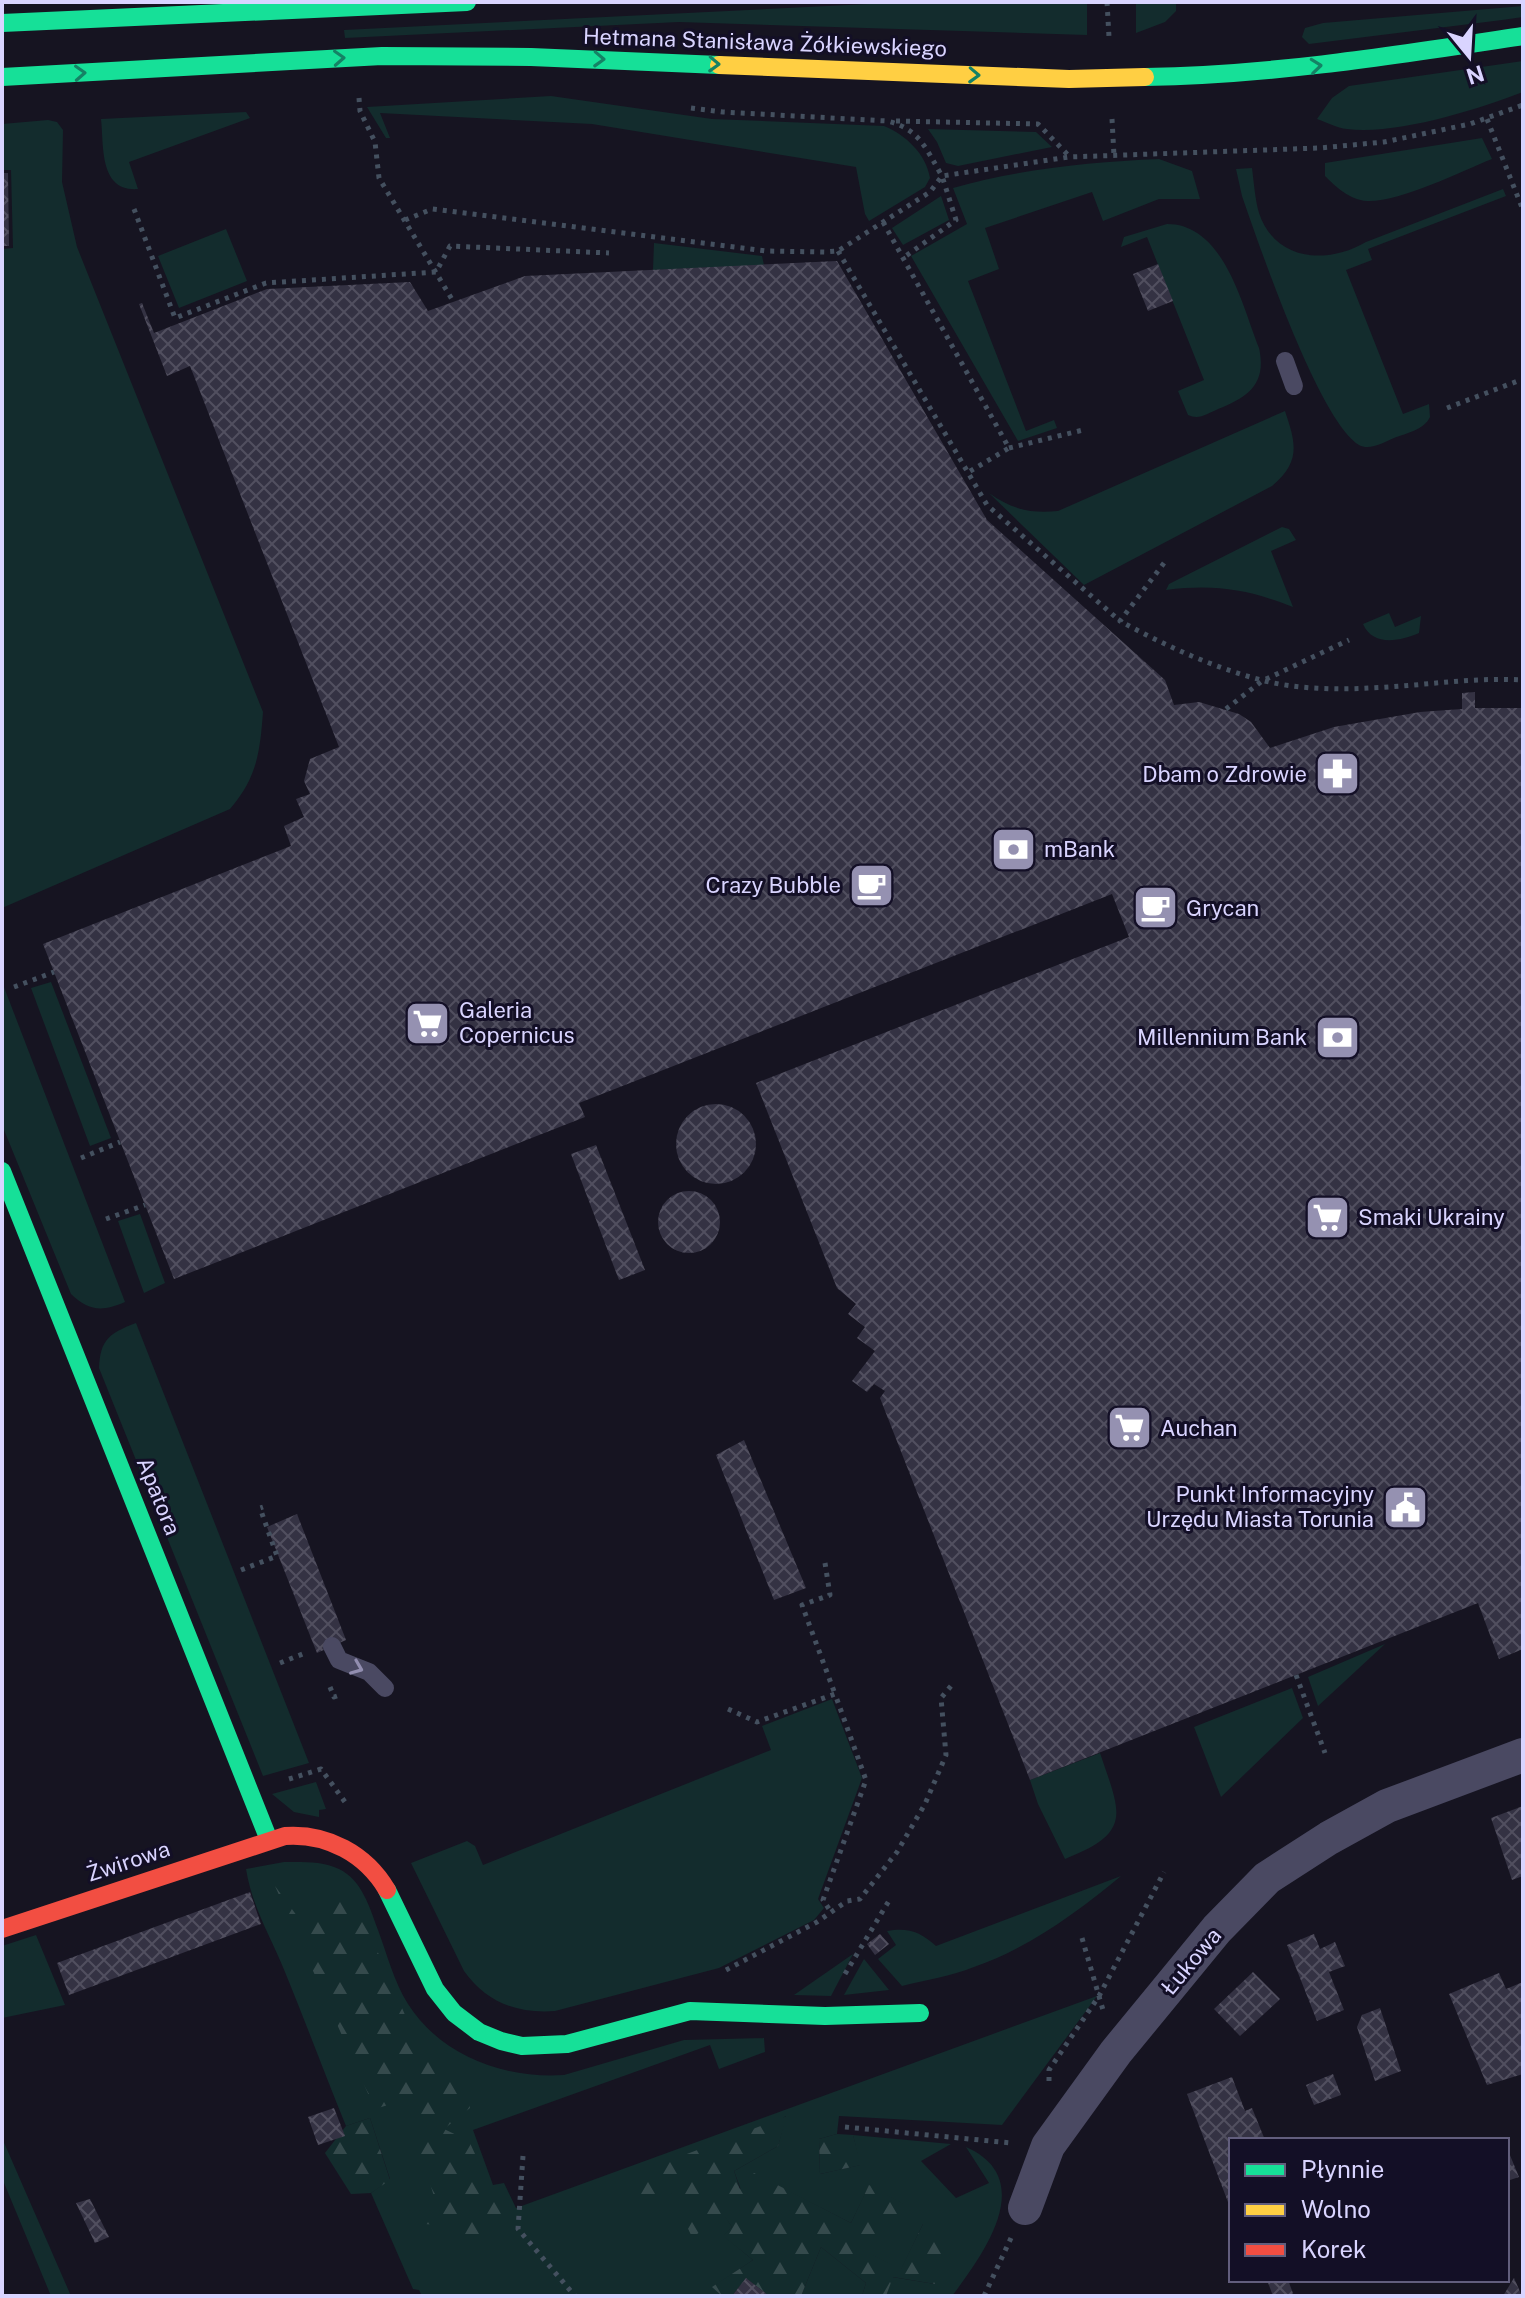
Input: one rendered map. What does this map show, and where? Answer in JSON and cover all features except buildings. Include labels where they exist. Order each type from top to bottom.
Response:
[{"type":"main road","points":[[2,23],[467,2]]},
{"type":"main road","name":"Hetmana Stanisława Żółkiewskiego","points":[[2,77],[412,56],[531,57],[1069,79],[1110,78],[1239,74],[1349,63],[1523,36]]},
{"type":"main road","name":"Apatora","points":[[2,1171],[269,1840]]},
{"type":"main road","name":"Żwirowa","points":[[2,1929],[269,1840],[295,1835],[317,1837],[345,1847],[364,1860],[389,1891],[426,1976],[442,2000],[464,2023],[492,2038],[519,2046],[558,2047],[689,2011],[820,2016],[920,2013]]},
{"type":"street","name":"Łukowa","points":[[1025,2208],[1048,2146],[1116,2052],[1217,1929],[1267,1878],[1329,1838],[1387,1806],[1523,1755]]},
{"type":"lane","points":[[1285,361],[1294,386]]},
{"type":"lane","points":[[323,1648],[339,1660],[369,1672],[385,1688]]},
{"type":"path","points":[[349,97],[374,96]]},
{"type":"path","points":[[359,97],[360,111],[375,142],[379,178],[453,301]]},
{"type":"path","points":[[405,220],[432,209],[766,251],[838,251],[930,192],[942,176],[1069,157],[1333,147],[1384,142],[1444,131],[1523,105]]},
{"type":"path","points":[[682,106],[723,112],[887,121],[1038,124],[1069,157]]},
{"type":"path","points":[[1487,119],[1523,210]]},
{"type":"path","points":[[887,121],[905,125],[920,141],[942,176],[956,220],[903,258]]},
{"type":"path","points":[[134,209],[175,318],[266,283],[436,272]]},
{"type":"path","points":[[883,222],[1009,448]]},
{"type":"path","points":[[436,272],[450,246],[609,253]]},
{"type":"path","points":[[838,251],[987,505],[1120,621],[1166,646],[1262,681],[1311,688],[1370,688],[1467,679],[1523,680]]},
{"type":"path","points":[[1447,408],[1523,379]]},
{"type":"path","points":[[967,473],[1009,448],[1083,430]]},
{"type":"path","points":[[1120,621],[1164,563]]},
{"type":"path","points":[[1226,709],[1262,681],[1349,640]]},
{"type":"path","points":[[14,987],[54,972]]},
{"type":"path","points":[[81,1158],[120,1142]]},
{"type":"path","points":[[106,1219],[145,1205]]},
{"type":"path","points":[[241,1570],[277,1556],[260,1508],[263,1507]]},
{"type":"path","points":[[825,1563],[830,1595],[802,1605],[866,1780],[823,1900],[831,1912]]},
{"type":"path","points":[[280,1663],[323,1648]]},
{"type":"path","points":[[1296,1675],[1325,1753]]},
{"type":"path","points":[[723,1971],[739,1966],[847,1901],[860,1899],[897,1852],[925,1804],[946,1755],[941,1698],[951,1686]]},
{"type":"path","points":[[331,1691],[334,1697],[337,1696]]},
{"type":"path","points":[[728,1709],[757,1722],[835,1694]]},
{"type":"path","points":[[321,1769],[349,1807]]},
{"type":"path","points":[[1048,2086],[1049,2070],[1099,1996],[1164,1872]]},
{"type":"path","points":[[820,2016],[890,1899]]},
{"type":"path","points":[[1082,1938],[1116,2052]]},
{"type":"path","points":[[845,2127],[1048,2146]]},
{"type":"path","points":[[523,2156],[518,2229],[575,2296]]},
{"type":"path","points":[[984,2296],[1025,2208]]},
{"type":"green space","points":[[909,2],[1087,2],[1087,35],[679,22],[345,38],[344,30]]},
{"type":"green space","points":[[1136,2],[1176,2],[1176,11],[1165,22],[1136,33]]},
{"type":"green space","points":[[1523,6],[1523,17],[1502,20],[1309,44],[1302,37],[1305,28],[1323,23]]},
{"type":"green space","points":[[1523,61],[1523,92],[1460,113],[1412,125],[1367,130],[1343,128],[1317,119],[1332,98],[1349,86]]},
{"type":"green space","points":[[551,96],[712,119],[884,126],[914,146],[930,178],[925,187],[869,221],[856,167],[592,124],[380,113],[390,138],[386,138],[367,107]]},
{"type":"green space","points":[[246,112],[250,118],[129,162],[138,189],[125,188],[110,175],[104,154],[101,119]]},
{"type":"green space","points":[[57,122],[63,130],[62,182],[77,247],[263,712],[256,764],[230,809],[2,908],[2,249],[13,248],[11,170],[2,170],[2,124]]},
{"type":"green space","points":[[928,129],[1036,132],[1052,147],[958,166],[946,163]]},
{"type":"green space","points":[[1482,138],[1492,159],[1396,197],[1361,200],[1344,192],[1325,176],[1325,163]]},
{"type":"green space","points":[[1159,159],[1192,171],[1200,199],[1159,199],[1103,221],[1092,192],[985,228],[999,269],[968,281],[1026,431],[1054,420],[1057,428],[1018,441],[911,256],[967,224],[953,188],[1055,168]]},
{"type":"green space","points":[[1252,168],[1259,213],[1267,229],[1277,241],[1290,249],[1319,256],[1351,249],[1503,189],[1506,196],[1368,249],[1372,260],[1346,270],[1403,414],[1429,404],[1430,417],[1419,428],[1377,445],[1359,445],[1343,429],[1326,403],[1292,330],[1242,196],[1236,169]]},
{"type":"green space","points":[[941,196],[949,220],[903,245],[892,228]]},
{"type":"green space","points":[[1167,224],[1187,228],[1203,237],[1217,252],[1237,290],[1261,360],[1253,388],[1238,399],[1199,417],[1188,415],[1178,391],[1204,380],[1147,237],[1121,247],[1124,237]]},
{"type":"green space","points":[[226,229],[247,281],[179,308],[158,256]]},
{"type":"green space","points":[[654,243],[762,256],[764,265],[653,270]]},
{"type":"green space","points":[[1285,411],[1294,452],[1288,468],[1272,486],[1084,585],[989,493],[1022,509],[1058,511]]},
{"type":"green space","points":[[1282,527],[1289,529],[1296,540],[1271,551],[1293,607],[1231,590],[1166,590],[1169,584]]},
{"type":"green space","points":[[1389,613],[1395,627],[1421,616],[1419,633],[1388,640],[1367,631],[1363,624]]},
{"type":"green space","points":[[2,982],[125,1302],[117,1305],[90,1307],[71,1294],[2,1125]]},
{"type":"green space","points":[[51,982],[111,1138],[90,1146],[31,988]]},
{"type":"green space","points":[[140,1214],[165,1283],[144,1293],[118,1221]]},
{"type":"green space","points":[[136,1323],[309,1763],[263,1776],[99,1368],[108,1338]]},
{"type":"green space","points":[[1385,1644],[1318,1706],[1308,1677]]},
{"type":"green space","points":[[1292,1688],[1303,1718],[1221,1797],[1194,1727]]},
{"type":"green space","points":[[832,1699],[862,1778],[818,1899],[824,1908],[814,1920],[719,1968],[555,2011],[528,2010],[504,2004],[482,1991],[464,1971],[411,1863],[467,1841],[475,1846],[483,1865],[771,1750],[762,1726]]},
{"type":"green space","points":[[1100,1753],[1113,1791],[1116,1818],[1112,1829],[1102,1839],[1065,1859],[1038,1804],[1030,1780]]},
{"type":"green space","points":[[316,1782],[326,1809],[319,1810],[319,1817],[294,1812],[272,1794]]},
{"type":"green space","points":[[284,1862],[326,1865],[339,1869],[354,1880],[368,1904],[408,2004],[438,2038],[456,2050],[497,2068],[519,2073],[564,2075],[684,2040],[764,2038],[765,2052],[719,2069],[710,2045],[473,2130],[493,2185],[504,2183],[516,2208],[1097,1996],[1002,2125],[839,2116],[837,2134],[819,2139],[820,2174],[860,2165],[853,2135],[951,2144],[921,2161],[956,2198],[989,2183],[966,2147],[988,2161],[999,2178],[1002,2197],[998,2218],[978,2260],[952,2296],[886,2296],[892,2277],[935,2284],[923,2224],[901,2270],[872,2255],[903,2204],[869,2186],[851,2223],[754,2174],[741,2190],[734,2171],[778,2146],[786,2116],[671,2193],[725,2216],[732,2227],[724,2236],[753,2260],[713,2287],[722,2296],[422,2296],[419,2290],[413,2289],[371,2193],[390,2179],[370,2118],[346,2126],[253,1896],[246,1869]]},
{"type":"green space","points":[[1121,1876],[1033,1940],[965,1970],[902,1986],[878,1959],[896,1945],[887,1931],[914,1932],[936,1946]]},
{"type":"green space","points":[[275,1886],[308,1931],[350,1888],[415,2038],[458,2067],[470,2108],[444,2129],[469,2141],[506,2221],[494,2226],[494,2237],[460,2244],[454,2226],[424,2224],[419,2208],[437,2206],[404,2100],[375,2109]]},
{"type":"green space","points":[[36,1935],[65,2005],[2,2018],[2,1946]]},
{"type":"green space","points":[[853,1954],[831,1996],[794,1995]]},
{"type":"green space","points":[[864,1959],[889,1990],[844,1995]]},
{"type":"green space","points":[[787,2116],[778,2146],[734,2171],[740,2189],[754,2173],[851,2223],[869,2185],[904,2204],[873,2255],[901,2269],[923,2224],[947,2231],[935,2284],[893,2277],[886,2296],[862,2296],[866,2283],[821,2247],[801,2296],[769,2296],[746,2278],[732,2296],[722,2296],[712,2287],[753,2260],[723,2236],[732,2227],[725,2217],[692,2237],[671,2193],[641,2200],[634,2174]]},
{"type":"green space","points":[[370,2118],[390,2180],[371,2193],[351,2194],[325,2153],[346,2126]]},
{"type":"green space","points":[[837,2134],[853,2135],[861,2165],[820,2174],[819,2139]]},
{"type":"green space","points":[[2,2138],[71,2296],[51,2296],[2,2178]]},
{"type":"green space","points":[[821,2247],[866,2283],[862,2296],[801,2296]]},
{"type":"traffic: fast","points":[[2,23],[467,2]]},
{"type":"traffic: fast","points":[[1145,77],[1288,68],[1523,36]]},
{"type":"traffic: fast","points":[[2,77],[382,56],[531,57],[719,65]]},
{"type":"traffic: fast","points":[[2,1171],[269,1840]]},
{"type":"traffic: fast","points":[[387,1890],[435,1989],[454,2013],[479,2032],[522,2046],[567,2044],[690,2011],[825,2016],[920,2013]]},
{"type":"traffic: slow","points":[[719,65],[1069,79],[1145,77]]},
{"type":"traffic: jam","points":[[2,1929],[285,1836],[316,1838],[344,1848],[368,1866],[387,1890]]},
{"type":"place","name":"Dbam o Zdrowie","points":[[1338,774]]},
{"type":"place","name":"mBank","points":[[1013,849]]},
{"type":"place","name":"Crazy Bubble","points":[[872,885]]},
{"type":"place","name":"Grycan","points":[[1155,908]]},
{"type":"place","name":"Galeria Copernicus","points":[[428,1023]]},
{"type":"place","name":"Millennium Bank","points":[[1338,1037]]},
{"type":"place","name":"Smaki Ukrainy","points":[[1327,1217]]},
{"type":"place","name":"Auchan","points":[[1129,1428]]},
{"type":"place","name":"Punkt Informacyjny Urzędu Miasta Torunia","points":[[1405,1507]]}]
